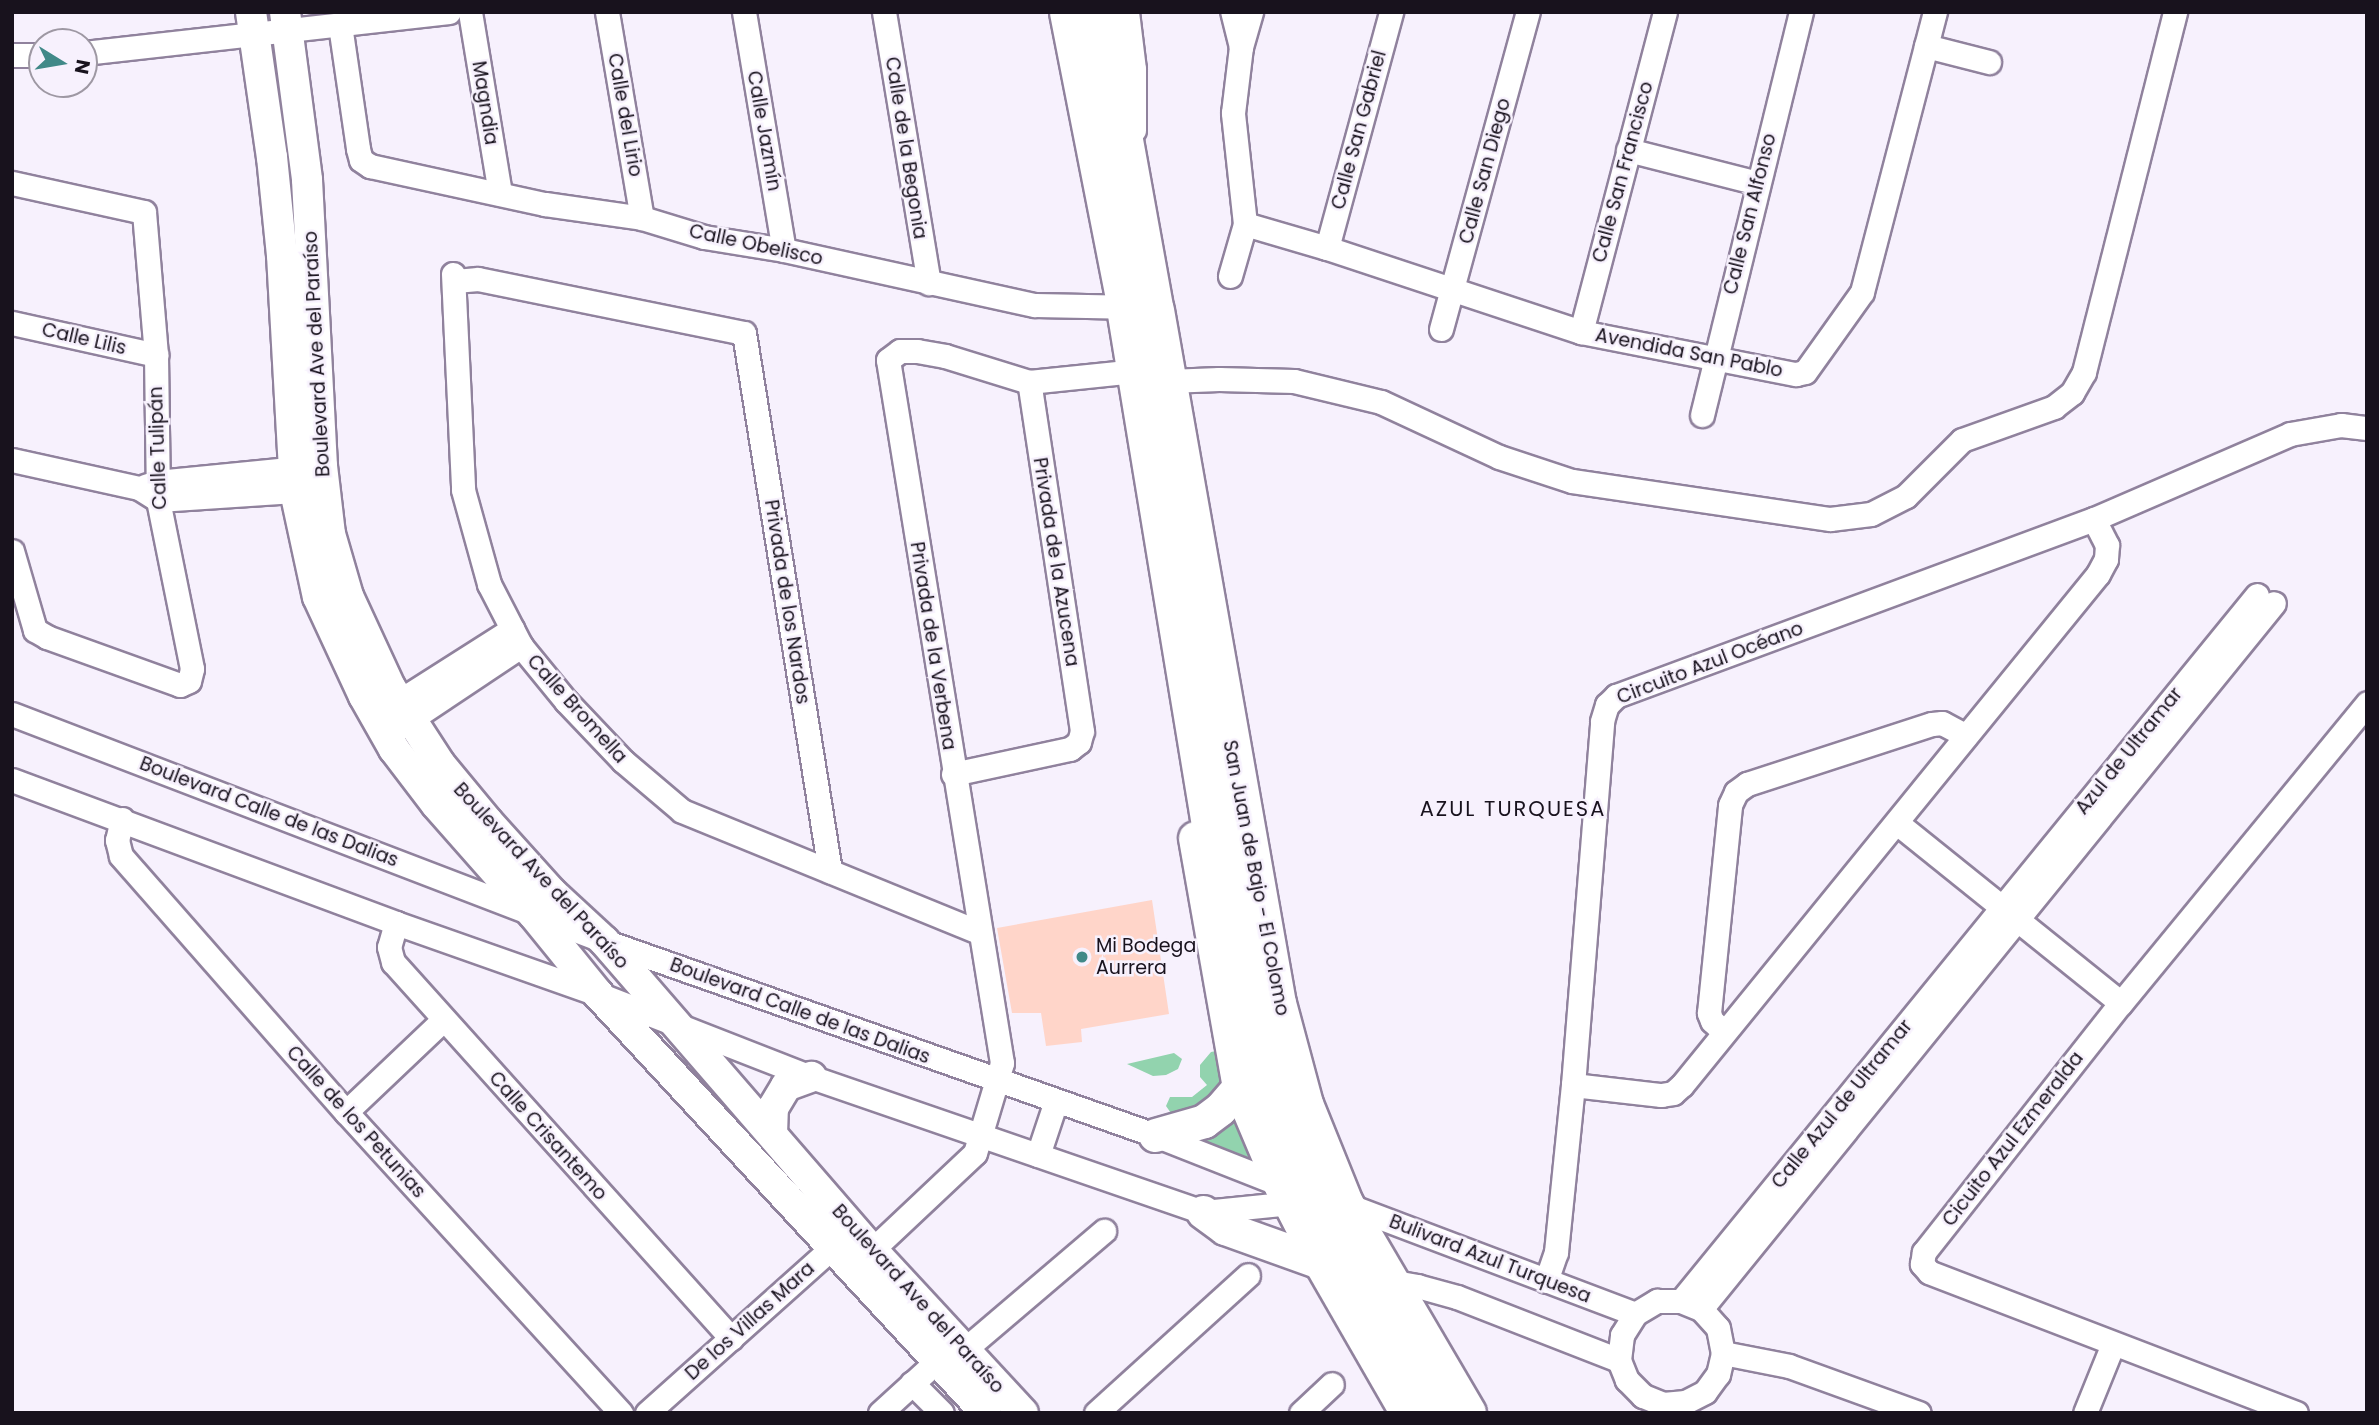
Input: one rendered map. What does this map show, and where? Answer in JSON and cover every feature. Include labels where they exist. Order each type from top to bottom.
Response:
[{"type":"main road","points":[[1101,12],[1129,168],[1140,309]]},
{"type":"main road","points":[[1067,20],[1140,309]]},
{"type":"main road","name":"San Juan de Bajo - El Colomo","points":[[1140,309],[1278,1003],[1304,1104],[1307,1198]]},
{"type":"main road","name":"San Juan de Bajo - El Colomo","points":[[1153,365],[1177,623],[1216,860],[1258,1053],[1307,1198],[1374,1282],[1467,1413]]},
{"type":"main road","points":[[1177,623],[1186,782],[1239,1087],[1307,1198],[1320,1262],[1407,1413]]},
{"type":"main road","points":[[1155,1135],[1204,1121],[1220,1109],[1239,1087]]},
{"type":"main road","points":[[1203,1212],[1225,1228],[1320,1262]]},
{"type":"main road","name":"San Juan de Bajo - El Colomo","points":[[1374,1282],[1432,1413]]},
{"type":"street","points":[[98,51],[253,23],[287,21],[340,24],[449,12]]},
{"type":"street","name":"Magndia","points":[[470,12],[500,194]]},
{"type":"street","name":"Calle del Lirio","points":[[607,12],[642,218]]},
{"type":"street","name":"Calle Jazmín","points":[[744,12],[784,250]]},
{"type":"street","name":"Calle de la Begonia","points":[[884,12],[929,283]]},
{"type":"street","points":[[1128,12],[1136,114],[1129,168]]},
{"type":"street","points":[[1232,12],[1241,47]]},
{"type":"street","points":[[1230,276],[1245,224],[1233,113],[1241,47],[1251,12]]},
{"type":"street","name":"Calle San Gabriel","points":[[1327,247],[1391,12]]},
{"type":"street","name":"Calle San Diego","points":[[1441,329],[1528,12]]},
{"type":"street","name":"Calle San Francisco","points":[[1581,332],[1665,12]]},
{"type":"street","name":"Calle San Alfonso","points":[[1702,415],[1801,12]]},
{"type":"street","name":"Avendida San Pablo","points":[[1245,224],[1327,247],[1581,332],[1796,374],[1805,372],[1862,292],[1935,12]]},
{"type":"street","points":[[1029,382],[1153,365],[1219,379],[1294,381],[1381,402],[1499,457],[1572,481],[1830,519],[1871,514],[1906,496],[1962,440],[2054,407],[2072,393],[2084,372],[2175,12]]},
{"type":"street","name":"Boulevard Ave del Paraíso","points":[[287,21],[307,180],[309,478]]},
{"type":"street","name":"Boulevard Ave del Paraíso","points":[[253,23],[309,478],[317,597],[345,660],[392,718],[552,892],[612,950],[772,1134],[853,1242],[951,1355],[1023,1413]]},
{"type":"street","name":"Calle Obelisco","points":[[340,24],[361,160],[370,166],[545,204],[642,218],[704,237],[784,250],[1035,305],[1140,309]]},
{"type":"street","points":[[1926,46],[1989,62]]},
{"type":"street","points":[[1628,150],[1757,183]]},
{"type":"street","name":"Calle Tulipán","points":[[12,183],[144,212],[156,355],[151,490],[192,669],[189,681],[180,685],[47,637],[35,630],[12,551]]},
{"type":"street","name":"Privada de los Nardos","points":[[454,278],[478,279],[744,333],[830,871]]},
{"type":"street","name":"Calle Bromella","points":[[454,278],[463,490],[489,584],[517,638],[566,701],[623,761],[682,811],[979,932]]},
{"type":"street","name":"Calle Lilis","points":[[12,323],[156,355]]},
{"type":"street","name":"Privada de la Verbena","points":[[981,1135],[1002,1063],[953,774],[888,360],[900,351],[917,351],[946,356],[1029,382]]},
{"type":"street","name":"Privada de la Azucena","points":[[953,774],[1070,750],[1079,742],[1082,731],[1029,382]]},
{"type":"street","name":"Circuito Azul Océano","points":[[1546,1280],[1556,1252],[1573,1085],[1602,721],[1607,705],[1616,696],[2094,519],[2290,434],[2341,425],[2367,428]]},
{"type":"street","points":[[12,460],[151,490],[309,478]]},
{"type":"street","points":[[1573,1085],[1661,1095],[1673,1093],[1897,823],[2098,574],[2106,559],[2106,545],[2094,519]]},
{"type":"street","name":"Azul de Ultramar","points":[[2266,599],[2068,854],[2009,913],[2266,599]]},
{"type":"street","points":[[392,718],[517,638]]},
{"type":"street","name":"Cicuito Azul Ezmeralda","points":[[2297,1413],[1929,1272],[1922,1264],[1924,1252],[2121,1003],[2367,703]]},
{"type":"street","name":"Boulevard Calle de las Dalias","points":[[12,714],[533,914],[612,950],[1155,1135],[1307,1198]]},
{"type":"street","name":"Boulevard Ave del Paraíso","points":[[392,718],[436,804],[533,914],[598,994],[853,1242]]},
{"type":"street","points":[[1724,1032],[1712,1021],[1709,1013],[1730,805],[1736,792],[1747,784],[1932,724],[1942,723],[1966,736]]},
{"type":"street","points":[[12,780],[396,923],[598,994],[811,1077],[1203,1212],[1307,1198]]},
{"type":"street","name":"Calle de los Petunias","points":[[122,819],[117,840],[121,856],[346,1112],[621,1413]]},
{"type":"street","points":[[1897,823],[2121,1003]]},
{"type":"street","name":"Calle Azul de Ultramar","points":[[1691,1305],[2009,913]]},
{"type":"street","name":"Calle Crisantemo","points":[[396,923],[389,947],[393,962],[731,1338]]},
{"type":"street","points":[[572,962],[579,948],[590,942],[612,950],[617,975],[610,987],[598,994]]},
{"type":"street","points":[[346,1112],[443,1020]]},
{"type":"street","points":[[772,1134],[773,1108],[786,1086],[811,1077]]},
{"type":"street","points":[[1038,1155],[1056,1101]]},
{"type":"street","name":"De los Villas Mara","points":[[647,1413],[731,1338],[853,1242],[975,1153],[981,1135]]},
{"type":"street","name":"Bulivard Azul Turquesa","points":[[1307,1198],[1546,1280],[1635,1314]]},
{"type":"street","points":[[880,1413],[912,1382],[951,1355],[1104,1231]]},
{"type":"street","points":[[1096,1413],[1248,1275]]},
{"type":"street","points":[[1374,1282],[1457,1297],[1619,1360]]},
{"type":"street","points":[[1657,1301],[1691,1305],[1717,1328],[1723,1353],[1718,1374],[1705,1392],[1685,1402],[1663,1404],[1643,1396],[1627,1380],[1619,1360],[1622,1335],[1635,1314],[1657,1301]]},
{"type":"street","points":[[2085,1413],[2113,1344]]},
{"type":"street","points":[[1723,1353],[1789,1366],[1919,1413]]},
{"type":"street","name":"Boulevard Ave del Paraíso","points":[[951,1355],[973,1408]]},
{"type":"street","points":[[912,1382],[942,1413]]},
{"type":"street","points":[[1301,1413],[1332,1384]]},
{"type":"green space","points":[[1226,1049],[1219,1099],[1173,1116],[1166,1106],[1170,1097],[1192,1097],[1207,1085],[1200,1077],[1200,1065],[1211,1052]]},
{"type":"green space","points":[[1174,1053],[1182,1059],[1178,1069],[1166,1075],[1153,1076],[1127,1064]]},
{"type":"green space","points":[[1233,1104],[1255,1164],[1186,1138]]},
{"type":"building","name":"Mi Bodega Aurrera","points":[[1152,900],[1169,1014],[1081,1029],[1082,1042],[1046,1046],[1041,1013],[1012,1013],[997,928]]},
{"type":"place","name":"Mi Bodega Aurrera","points":[[1082,957]]},
{"type":"district","name":"AZUL TURQUESA","points":[[1513,809]]}]
